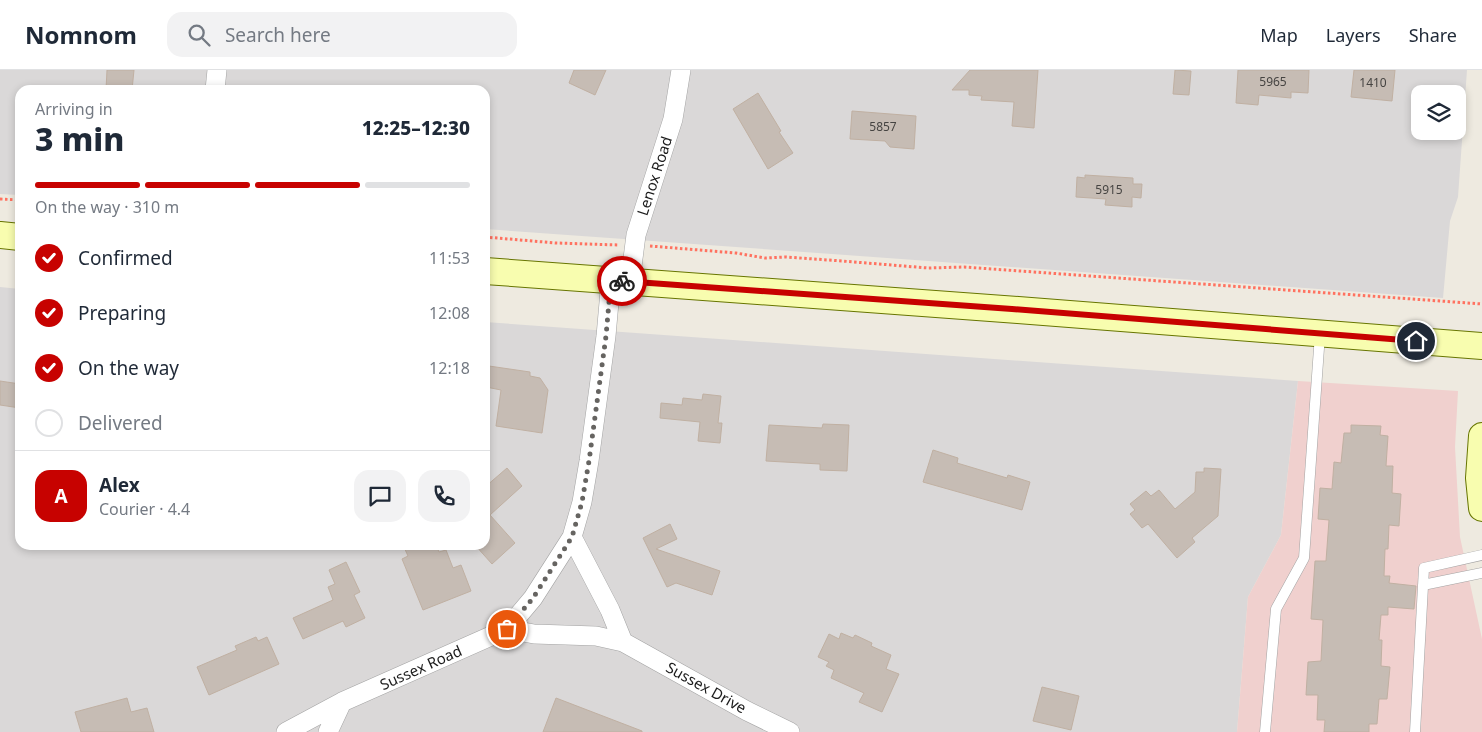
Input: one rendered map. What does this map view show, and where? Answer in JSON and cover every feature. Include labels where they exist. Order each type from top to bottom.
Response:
[{"type":"street","points":[[216,85],[217,70]]},
{"type":"street","name":"Lenox Road","points":[[507,629],[533,598],[572,537],[582,502],[589,461],[606,336],[621,281],[673,119],[681,70]]},
{"type":"street","points":[[0,235],[15,236]]},
{"type":"street","points":[[490,271],[1482,346]]},
{"type":"street","points":[[1482,436],[1479,478],[1482,508]]},
{"type":"street","points":[[572,537],[610,610],[623,642]]},
{"type":"street","points":[[507,629],[534,634],[596,636],[623,642]]},
{"type":"street","name":"Sussex Road","points":[[286,732],[342,702],[507,629]]},
{"type":"street","name":"Sussex Drive","points":[[623,642],[746,711],[790,732]]},
{"type":"street","points":[[328,732],[342,702]]},
{"type":"lane","points":[[1265,732],[1276,610],[1304,558],[1321,333]]},
{"type":"lane","points":[[1416,732],[1424,568],[1482,555]]},
{"type":"lane","points":[[1423,585],[1482,573]]},
{"type":"path","points":[[0,199],[15,200]]},
{"type":"path","points":[[490,237],[556,243],[620,245]]},
{"type":"path","points":[[648,246],[736,253],[765,258],[786,257],[842,260],[928,268],[964,267],[1482,304]]},
{"type":"shaded area","points":[[0,70],[1467,70],[1466,85],[1411,85],[1411,140],[1462,140],[1458,197],[1450,221],[1443,298],[490,229],[490,85],[15,85],[15,195],[0,194]]},
{"type":"shaded area","points":[[0,287],[15,288],[15,550],[490,550],[490,322],[1298,381],[1281,535],[1248,597],[1237,732],[0,732]]},
{"type":"shaded area","points":[[1298,381],[1458,391],[1455,447],[1460,537],[1482,639],[1482,732],[1237,732],[1248,597],[1281,535]]},
{"type":"building","points":[[107,70],[134,70],[132,85],[106,85]]},
{"type":"building","points":[[574,70],[606,70],[595,95],[569,83]]},
{"type":"building","points":[[970,70],[1038,70],[1034,128],[1012,126],[1014,102],[981,100],[982,96],[969,95],[969,90],[952,90]]},
{"type":"building","points":[[1175,70],[1191,71],[1189,95],[1173,94]]},
{"type":"building","points":[[1238,70],[1309,70],[1308,93],[1291,92],[1291,98],[1259,95],[1258,105],[1236,103]]},
{"type":"building","points":[[1354,70],[1395,70],[1392,101],[1351,97]]},
{"type":"building","points":[[758,93],[781,131],[779,132],[793,153],[768,169],[733,109]]},
{"type":"building","points":[[852,111],[916,116],[914,149],[890,147],[885,141],[850,139]]},
{"type":"building","points":[[1085,175],[1133,178],[1133,184],[1142,184],[1141,198],[1132,197],[1132,207],[1105,205],[1106,199],[1076,197],[1077,177],[1085,178]]},
{"type":"building","points":[[490,366],[530,372],[530,376],[540,378],[548,390],[542,433],[496,426],[501,390],[490,388]]},
{"type":"building","points":[[0,381],[15,383],[15,407],[0,405]]},
{"type":"building","points":[[703,394],[721,396],[718,423],[722,423],[720,443],[698,441],[700,422],[660,418],[661,403],[682,405],[683,398],[702,400]]},
{"type":"building","points":[[823,424],[849,425],[847,471],[820,470],[820,464],[766,461],[769,425],[822,428]]},
{"type":"building","points":[[1351,425],[1381,426],[1380,435],[1388,436],[1386,466],[1393,466],[1392,493],[1401,494],[1399,526],[1389,525],[1388,549],[1385,549],[1384,576],[1390,576],[1389,583],[1416,586],[1414,609],[1388,607],[1388,615],[1381,615],[1379,640],[1382,640],[1381,666],[1390,667],[1387,699],[1379,699],[1377,724],[1369,724],[1369,732],[1324,732],[1325,720],[1317,720],[1318,695],[1306,695],[1308,662],[1321,661],[1323,620],[1311,619],[1315,561],[1326,561],[1329,520],[1318,519],[1320,488],[1332,489],[1334,462],[1341,463],[1344,433],[1351,433]]},
{"type":"building","points":[[933,450],[958,458],[957,463],[1007,478],[1008,475],[1030,482],[1022,510],[923,482]]},
{"type":"building","points":[[507,468],[522,486],[490,515],[490,483]]},
{"type":"building","points":[[1204,468],[1221,469],[1218,516],[1192,538],[1195,542],[1177,558],[1148,524],[1142,528],[1130,514],[1135,510],[1130,504],[1146,491],[1151,496],[1159,490],[1175,509],[1195,492],[1196,472],[1204,472]]},
{"type":"building","points":[[490,515],[515,543],[492,564],[479,550],[490,550]]},
{"type":"building","points":[[670,524],[677,539],[656,549],[720,571],[712,595],[676,583],[667,587],[643,538]]},
{"type":"building","points":[[405,550],[438,550],[439,552],[446,550],[453,568],[461,565],[471,591],[423,610],[402,559],[408,556]]},
{"type":"building","points":[[346,562],[360,592],[354,595],[365,618],[346,627],[343,621],[303,639],[293,618],[333,600],[328,587],[335,584],[329,570]]},
{"type":"building","points":[[841,633],[853,638],[855,635],[872,643],[871,646],[891,655],[886,669],[899,674],[882,712],[859,702],[864,693],[831,678],[834,670],[826,666],[829,662],[818,657],[829,634],[839,639]]},
{"type":"building","points":[[256,637],[258,641],[267,637],[279,664],[209,695],[197,667],[237,650],[235,646]]},
{"type":"building","points":[[1042,687],[1079,696],[1071,730],[1033,721]]},
{"type":"building","points":[[127,698],[131,712],[147,708],[154,732],[81,732],[75,712]]},
{"type":"building","points":[[556,698],[642,731],[642,732],[543,732]]},
{"type":"way so far","points":[[507,629],[533,598],[572,537],[582,502],[589,461],[606,336],[611,280],[622,281]]},
{"type":"route","points":[[622,281],[1416,341]]}]
